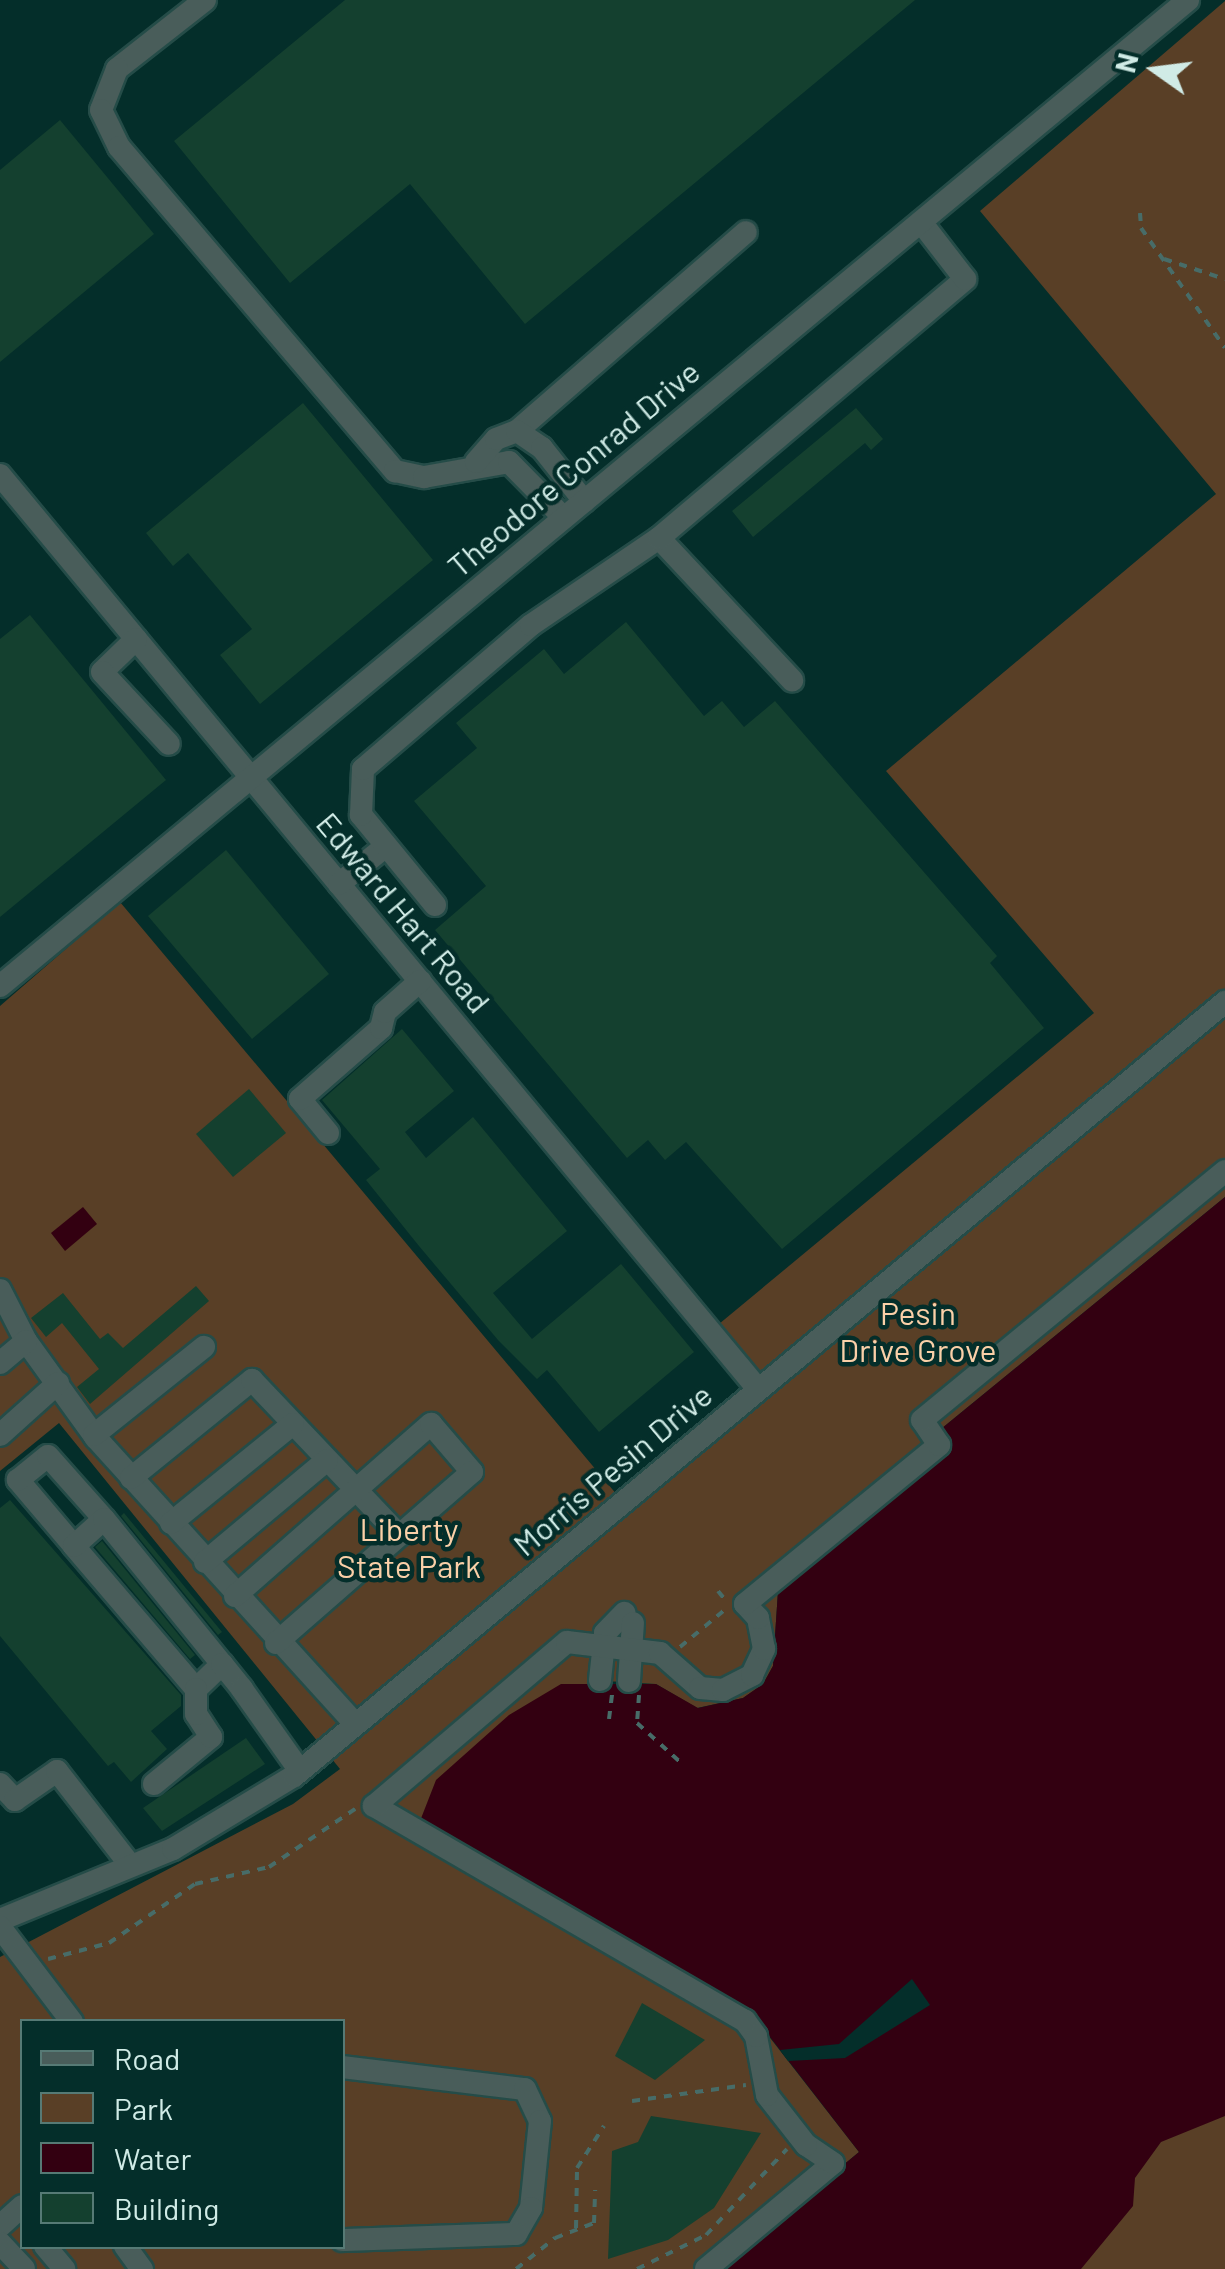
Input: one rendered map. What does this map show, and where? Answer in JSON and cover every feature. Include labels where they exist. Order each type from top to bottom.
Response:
[{"type":"street","points":[[205,0],[117,69],[101,110],[104,124],[379,456],[396,471],[424,478],[476,462],[509,462],[564,518]]},
{"type":"street","name":"Theodore Conrad Drive","points":[[0,986],[1188,0]]},
{"type":"street","points":[[435,905],[361,815],[356,789],[376,753],[531,624],[603,583],[660,538],[966,279],[921,222]]},
{"type":"street","points":[[476,462],[496,439],[518,431],[746,232]]},
{"type":"street","points":[[518,431],[542,448],[584,502]]},
{"type":"street","name":"Edward Hart Road","points":[[0,476],[758,1390]]},
{"type":"street","points":[[660,538],[792,680]]},
{"type":"street","points":[[136,639],[102,672],[169,744]]},
{"type":"street","points":[[339,884],[386,846]]},
{"type":"street","points":[[328,1133],[300,1099],[381,1028],[385,1012],[420,981]]},
{"type":"street","name":"Morris Pesin Drive","points":[[0,1924],[214,1826],[300,1771],[1225,1002]]},
{"type":"street","points":[[706,2269],[834,2163],[795,2134],[764,2083],[756,2036],[745,2021],[374,1806],[568,1642],[631,1649],[666,1660],[700,1688],[723,1690],[752,1675],[764,1649],[758,1618],[738,1604],[939,1445],[922,1420],[1225,1171]]},
{"type":"street","points":[[0,1290],[26,1341],[94,1435],[276,1643],[354,1723]]},
{"type":"street","points":[[0,1363],[26,1341]]},
{"type":"street","points":[[94,1435],[204,1347]]},
{"type":"street","points":[[131,1478],[252,1380],[399,1535]]},
{"type":"street","points":[[0,1435],[58,1383]]},
{"type":"street","points":[[170,1523],[293,1424]]},
{"type":"street","points":[[234,1596],[431,1424],[472,1472],[276,1643]]},
{"type":"street","points":[[154,1784],[211,1736],[196,1714],[196,1689],[18,1480],[48,1456],[222,1664],[300,1771]]},
{"type":"street","points":[[204,1562],[327,1460]]},
{"type":"street","points":[[74,1546],[104,1519]]},
{"type":"street","points":[[600,1680],[604,1646],[629,1618],[634,1684]]},
{"type":"street","points":[[196,1689],[222,1664]]},
{"type":"street","points":[[0,1784],[14,1800],[57,1770],[131,1866]]},
{"type":"street","points":[[0,1924],[70,2019]]},
{"type":"street","points":[[345,2067],[524,2088],[540,2121],[531,2208],[516,2234],[345,2240]]},
{"type":"street","points":[[0,2243],[24,2269]]},
{"type":"street","points":[[47,2249],[64,2269]]},
{"type":"path","points":[[1140,212],[1163,258],[1225,348]]},
{"type":"path","points":[[1163,258],[1225,279]]},
{"type":"path","points":[[666,1660],[738,1604],[718,1591]]},
{"type":"path","points":[[634,1684],[637,1723],[679,1761]]},
{"type":"path","points":[[42,1961],[109,1943],[168,1897],[224,1876],[251,1875],[308,1834],[374,1806]]},
{"type":"path","points":[[632,2101],[764,2083]]},
{"type":"path","points":[[516,2269],[526,2266],[576,2229],[577,2168],[604,2126]]},
{"type":"path","points":[[637,2269],[706,2235],[743,2204],[795,2134]]},
{"type":"path","points":[[568,2233],[594,2224],[595,2190]]},
{"type":"green space","name":"Liberty State Park","points":[[1225,1],[1225,1197],[941,1429],[952,1446],[778,1591],[773,1666],[763,1684],[743,1698],[697,1708],[656,1684],[589,1680],[753,2016],[859,2152],[718,2269],[0,2269],[0,1957],[293,1804],[340,1769],[59,1423],[0,1471],[0,1006],[120,902],[628,1508],[767,1392],[719,1324],[1094,1013],[886,771],[1216,494],[980,211]]},
{"type":"green space","points":[[1225,2031],[1225,2269],[1058,2269]]},
{"type":"water","points":[[1225,1197],[1225,2116],[1161,2142],[1135,2178],[1133,2206],[1081,2269],[718,2269],[859,2152],[753,2015],[420,1821],[436,1780],[509,1715],[561,1684],[656,1684],[698,1708],[743,1698],[763,1684],[773,1666],[778,1591],[952,1446],[941,1429]]},
{"type":"water","points":[[83,1207],[97,1224],[65,1251],[51,1233]]},
{"type":"pier","points":[[912,1979],[930,2005],[845,2058],[788,2061],[780,2050],[839,2044]]},
{"type":"building","points":[[345,0],[915,0],[525,324],[410,184],[290,283],[174,141]]},
{"type":"building","points":[[60,120],[154,234],[0,362],[0,170]]},
{"type":"building","points":[[303,403],[433,560],[260,704],[220,655],[252,629],[188,553],[173,566],[146,533]]},
{"type":"building","points":[[856,408],[883,439],[871,450],[865,443],[753,537],[732,511]]},
{"type":"building","points":[[30,615],[166,780],[0,917],[0,639]]},
{"type":"building","points":[[626,622],[704,716],[722,701],[744,727],[775,701],[997,956],[990,963],[1044,1028],[782,1249],[686,1142],[665,1160],[648,1140],[627,1158],[435,930],[486,886],[414,801],[477,748],[456,723],[544,649],[564,674]]},
{"type":"building","points":[[226,850],[329,974],[252,1039],[148,916]]},
{"type":"building","points":[[402,1029],[454,1091],[405,1132],[426,1158],[473,1117],[567,1231],[493,1293],[532,1339],[621,1264],[694,1352],[599,1432],[547,1370],[537,1379],[498,1340],[419,1246],[366,1180],[380,1169],[322,1100]]},
{"type":"building","points":[[249,1089],[286,1133],[233,1177],[196,1134]]},
{"type":"building","points":[[196,1286],[209,1301],[90,1404],[77,1387],[99,1369],[62,1323],[46,1337],[31,1318],[63,1293],[100,1339],[108,1333],[123,1348]]},
{"type":"building","points":[[10,1500],[181,1695],[181,1706],[151,1731],[167,1749],[131,1782],[114,1762],[108,1766],[0,1636],[0,1508]]},
{"type":"building","points":[[124,1513],[222,1632],[218,1635],[121,1516]]},
{"type":"building","points":[[102,1541],[195,1655],[190,1659],[95,1547]]},
{"type":"building","points":[[246,1738],[265,1764],[162,1831],[143,1808]]},
{"type":"building","points":[[642,2003],[705,2040],[655,2080],[615,2056]]},
{"type":"building","points":[[651,2116],[761,2133],[714,2208],[668,2240],[608,2259],[612,2151],[638,2142]]},
{"type":"park label","name":"Pesin Drive Grove","points":[[918,1332]]}]
